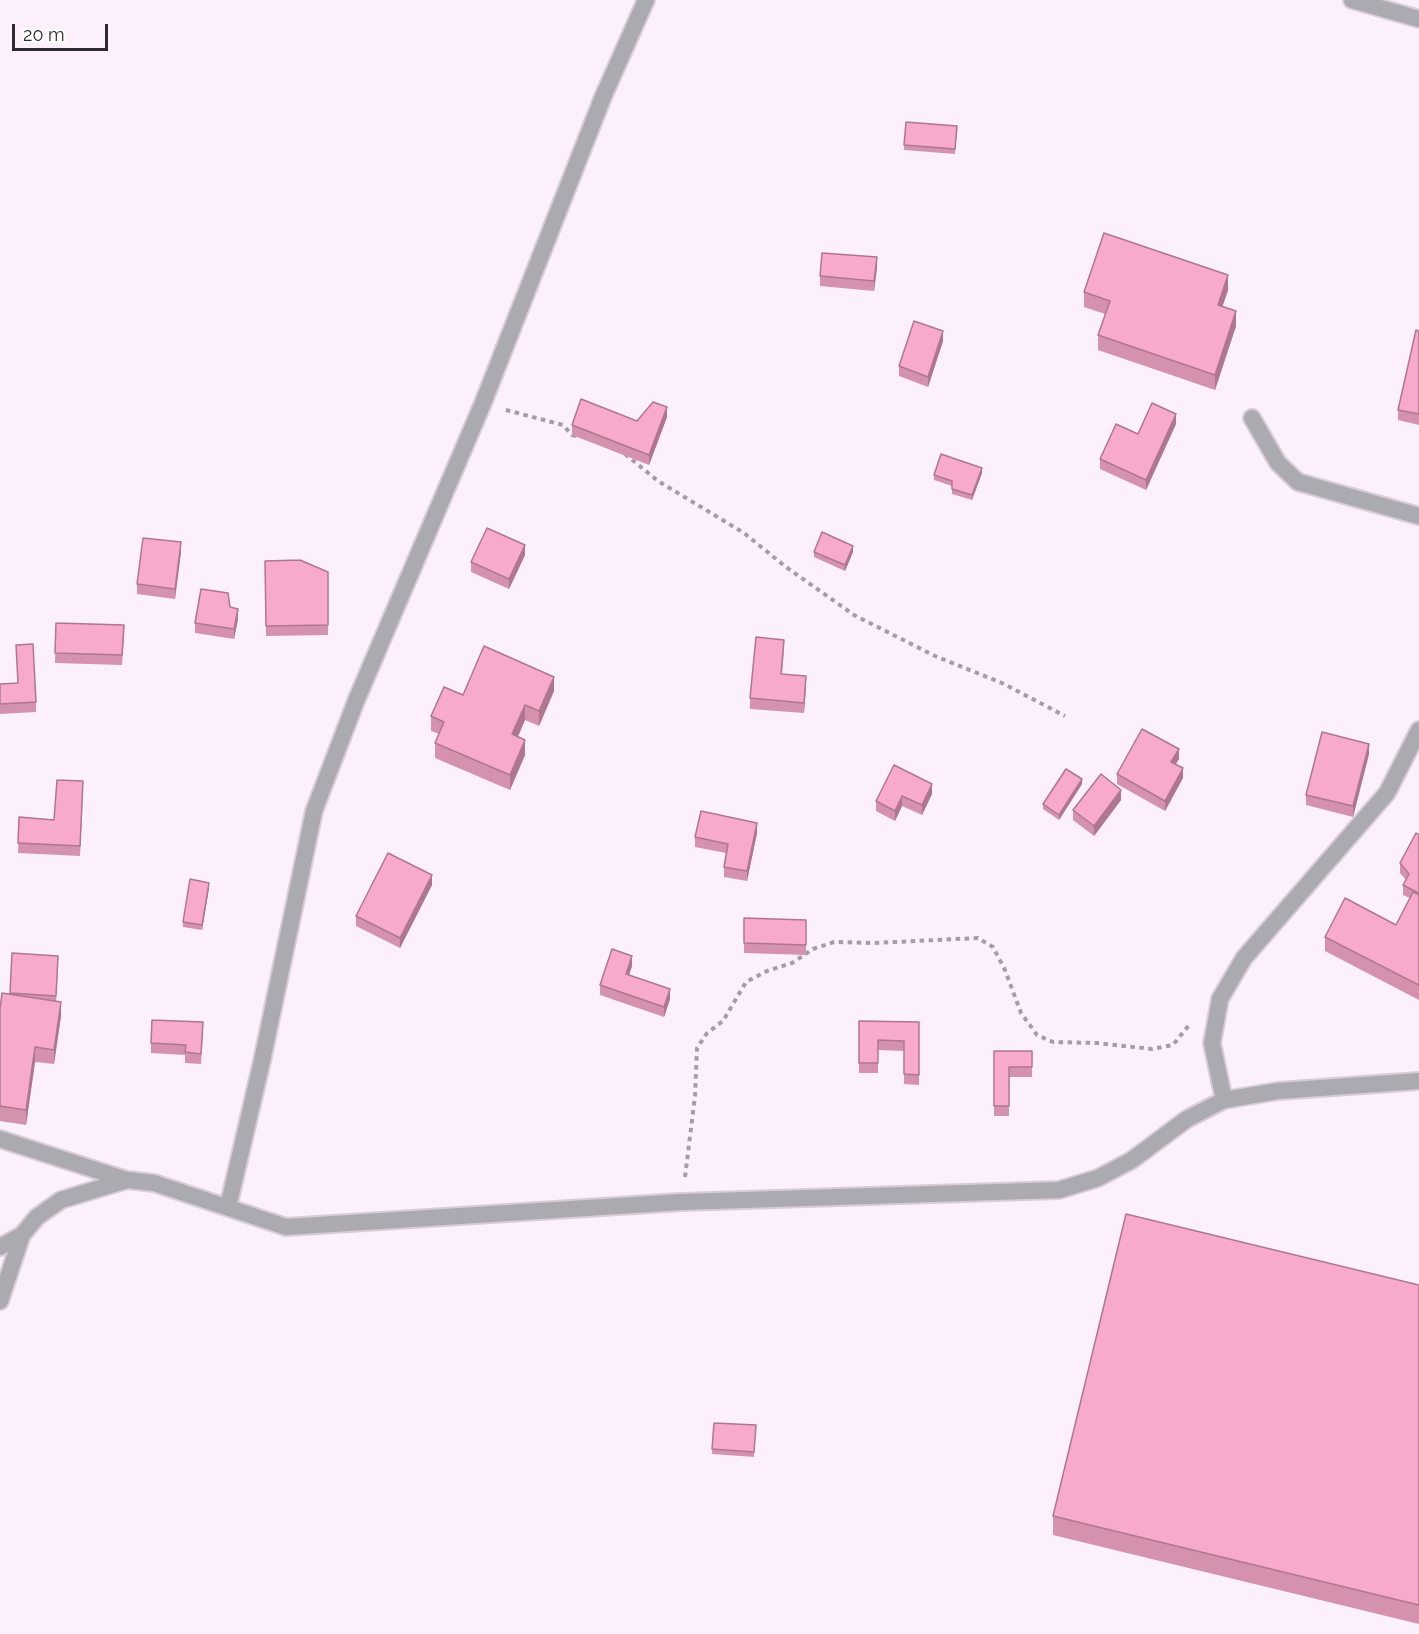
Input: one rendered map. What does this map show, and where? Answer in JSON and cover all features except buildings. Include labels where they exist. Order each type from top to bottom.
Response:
[{"type":"street","points":[[228,1207],[262,1061],[314,811],[356,701],[483,403],[603,97],[646,0]]},
{"type":"street","points":[[1352,0],[1419,19]]},
{"type":"street","points":[[1252,418],[1278,463],[1298,482],[1419,516]]},
{"type":"street","points":[[1224,1100],[1212,1043],[1220,999],[1244,958],[1388,793],[1419,730]]},
{"type":"street","points":[[0,1139],[127,1180],[154,1183],[286,1227],[681,1202],[1059,1190],[1098,1178],[1132,1160],[1187,1119],[1224,1100],[1278,1091],[1419,1082]]},
{"type":"street","points":[[0,1247],[22,1234],[37,1217],[61,1200],[127,1180]]},
{"type":"street","points":[[0,1301],[22,1234]]},
{"type":"path","points":[[483,403],[562,425],[572,435],[582,437]]},
{"type":"path","points":[[621,452],[658,481],[744,533],[786,567],[854,615],[935,656],[1002,683],[1065,716]]},
{"type":"path","points":[[681,1202],[689,1154],[697,1048],[707,1034],[723,1021],[746,982],[792,963],[813,949],[834,942],[874,943],[978,938],[993,947],[1005,970],[1021,1013],[1037,1035],[1053,1042],[1097,1043],[1152,1049],[1173,1046],[1203,1005],[1220,999]]}]
